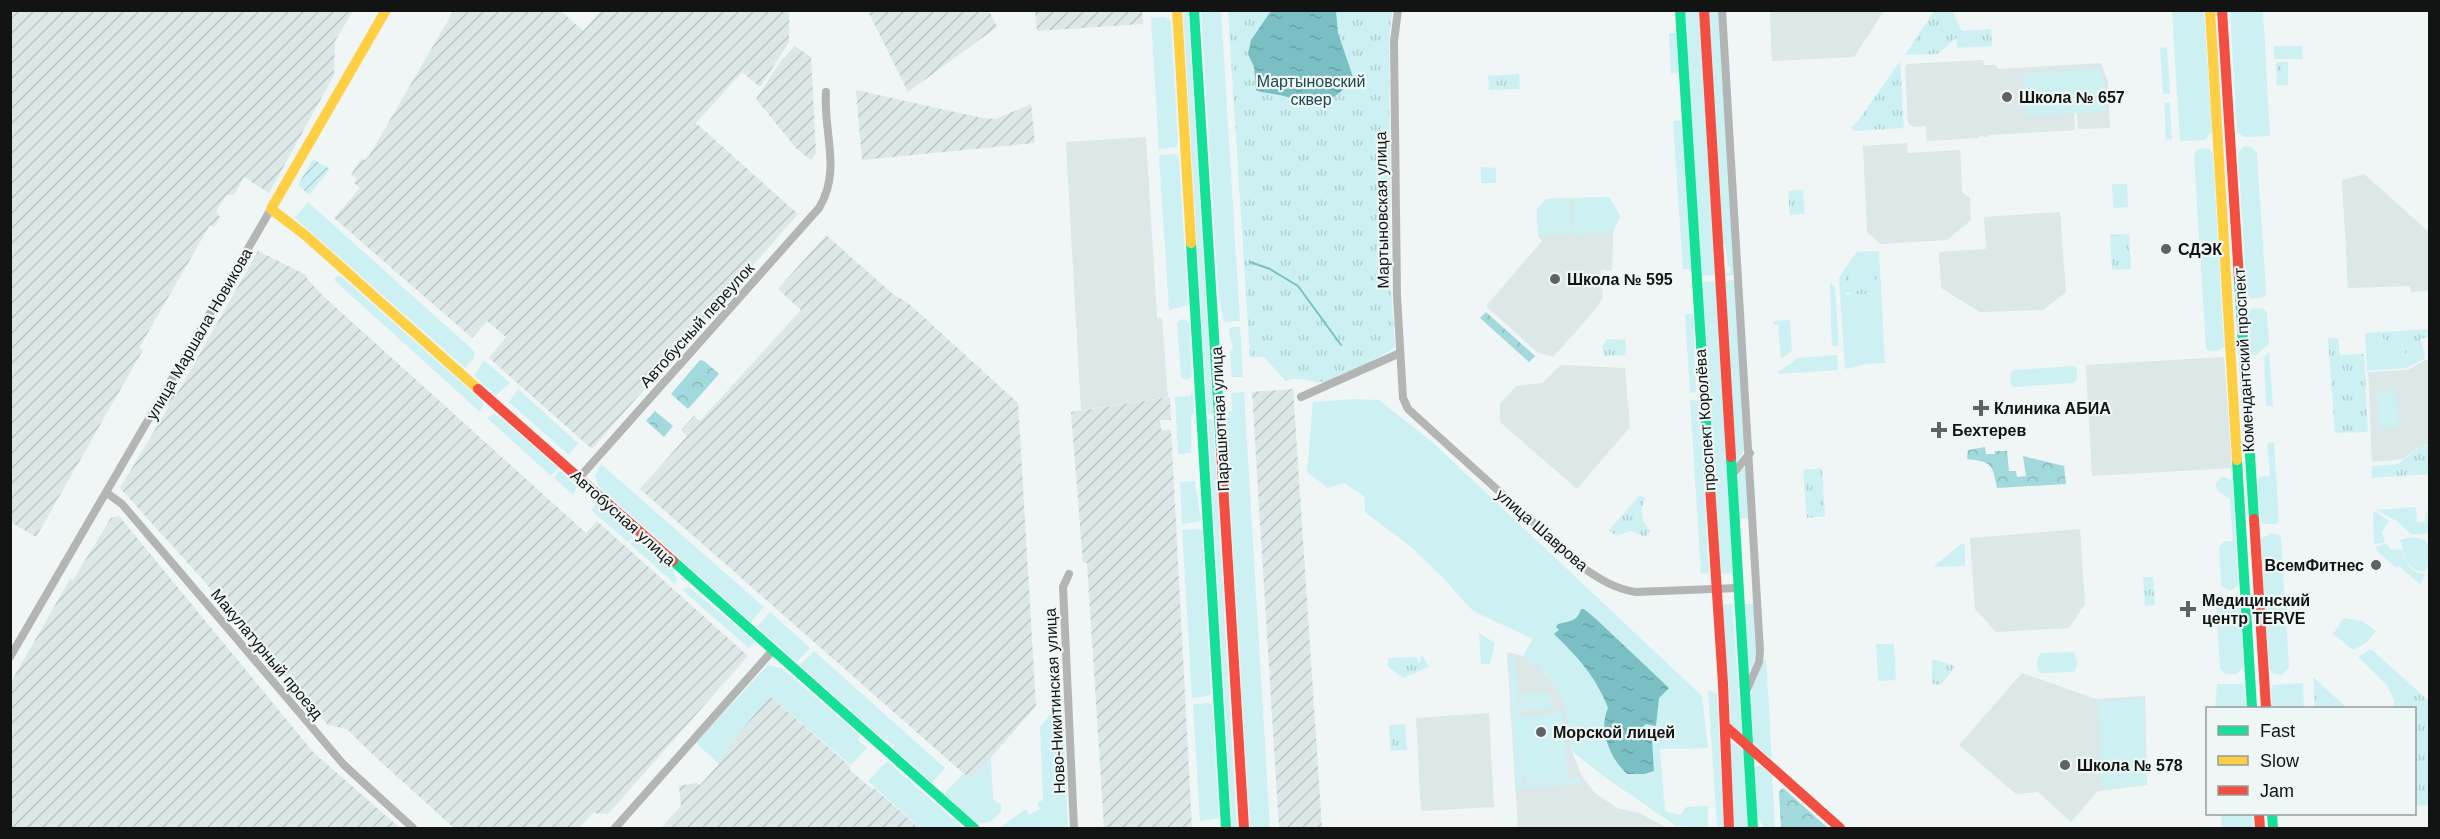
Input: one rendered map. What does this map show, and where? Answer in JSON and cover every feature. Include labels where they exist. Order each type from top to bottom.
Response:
[{"type":"main road","name":"улица Маршала Новикова","points":[[271,210],[386,10]]},
{"type":"main road","name":"Парашютная улица","points":[[1177,10],[1226,828]]},
{"type":"main road","name":"Парашютная улица","points":[[1194,10],[1244,828]]},
{"type":"main road","name":"проспект Королёва","points":[[1680,10],[1725,726],[1729,828]]},
{"type":"main road","name":"проспект Королёва","points":[[1704,10],[1752,824]]},
{"type":"main road","name":"Комендантский проспект","points":[[2210,10],[2252,707]]},
{"type":"main road","name":"Комендантский проспект","points":[[2222,10],[2266,707]]},
{"type":"main road","name":"Автобусная улица","points":[[271,210],[305,235],[974,828]]},
{"type":"main road","points":[[1725,726],[1840,828]]},
{"type":"street","name":"Мартыновская улица","points":[[1398,10],[1394,41],[1397,297],[1403,398],[1407,409]]},
{"type":"street","points":[[1722,10],[1760,651],[1759,662],[1744,696]]},
{"type":"street","name":"Автобусный переулок","points":[[579,478],[819,208],[829,187],[831,170],[826,92]]},
{"type":"street","name":"улица Маршала Новикова","points":[[10,657],[271,210]]},
{"type":"street","points":[[1301,397],[1400,353]]},
{"type":"street","name":"улица Шаврова","points":[[1407,409],[1576,562],[1602,580],[1622,590],[1636,592],[1738,588]]},
{"type":"street","points":[[1731,476],[1750,453]]},
{"type":"street","name":"Макулатурный проезд","points":[[107,493],[122,504],[344,765],[413,828]]},
{"type":"street","name":"Ново-Никитинская улица","points":[[1069,574],[1063,587],[1074,828]]},
{"type":"street","points":[[615,828],[773,650]]},
{"type":"street","points":[[1752,824],[1759,828]]},
{"type":"shaded area","points":[[11,10],[353,11],[335,41],[334,75],[269,193],[244,177],[234,195],[227,195],[216,211],[220,217],[214,227],[210,225],[139,348],[143,350],[36,537],[11,522]]},
{"type":"shaded area","points":[[454,10],[561,11],[583,31],[601,11],[789,11],[789,42],[760,87],[742,72],[696,123],[798,214],[592,449],[489,358],[506,337],[487,321],[472,338],[334,218],[360,188],[354,183],[357,178],[351,175],[361,158],[365,160],[369,156]]},
{"type":"shaded area","points":[[1770,10],[1884,11],[1854,57],[1772,61]]},
{"type":"shaded area","points":[[868,11],[989,11],[997,27],[908,92]]},
{"type":"shaded area","points":[[1035,11],[1142,11],[1143,24],[1037,31]]},
{"type":"shaded area","points":[[795,46],[811,57],[816,153],[811,160],[796,148],[756,99],[780,62]]},
{"type":"shaded area","name":"Школа № 657","points":[[1983,60],[1984,65],[1995,65],[1999,69],[2101,63],[2108,82],[2110,128],[2078,129],[2077,113],[2074,113],[2075,130],[1989,135],[1986,138],[1981,135],[1978,138],[1927,141],[1926,126],[1914,127],[1908,123],[1905,67],[1907,64]]},
{"type":"shaded area","points":[[856,90],[982,118],[996,119],[1031,104],[1035,143],[862,160]]},
{"type":"shaded area","points":[[1146,137],[1157,318],[1162,318],[1168,397],[1081,410],[1066,142]]},
{"type":"shaded area","points":[[1907,143],[1908,153],[1960,150],[1962,192],[1970,198],[1971,220],[1947,240],[1881,244],[1867,232],[1863,146]]},
{"type":"shaded area","points":[[2364,174],[2429,232],[2429,291],[2411,292],[2410,286],[2348,288],[2342,180]]},
{"type":"shaded area","name":"Школа № 595","points":[[1609,197],[1620,216],[1613,232],[1612,271],[1601,270],[1603,297],[1595,310],[1553,357],[1537,352],[1486,306],[1542,241],[1538,235],[1537,210],[1546,199]]},
{"type":"shaded area","points":[[2060,212],[2066,292],[2043,310],[1980,312],[1941,288],[1939,252],[1986,249],[1984,217]]},
{"type":"shaded area","points":[[826,235],[894,295],[908,303],[1018,403],[1036,706],[971,780],[640,489],[687,436],[681,430],[694,416],[700,421],[801,310],[778,289]]},
{"type":"shaded area","points":[[258,251],[306,275],[323,296],[586,533],[597,521],[748,656],[608,814],[593,813],[579,828],[454,828],[347,729],[328,725],[120,488],[169,406],[167,404],[172,395],[178,392]]},
{"type":"shaded area","points":[[2224,357],[2232,468],[2092,476],[2086,365]]},
{"type":"shaded area","points":[[2429,360],[2429,445],[2420,446],[2403,459],[2372,462],[2368,372],[2408,370]]},
{"type":"shaded area","points":[[1561,365],[1625,368],[1630,427],[1577,489],[1500,422],[1500,404],[1516,386],[1542,383]]},
{"type":"shaded area","points":[[1294,389],[1322,828],[1279,828],[1252,392]]},
{"type":"shaded area","points":[[1170,397],[1171,420],[1160,420],[1161,430],[1171,430],[1192,828],[1104,828],[1087,563],[1083,563],[1071,412]]},
{"type":"shaded area","points":[[119,516],[314,753],[400,828],[11,828],[11,682],[70,579],[73,580],[111,518]]},
{"type":"shaded area","points":[[2080,529],[2085,604],[2069,628],[1996,632],[1975,609],[1970,538]]},
{"type":"shaded area","name":"Морской лицей","points":[[1507,652],[1523,656],[1538,666],[1554,683],[1566,704],[1572,751],[1581,775],[1595,793],[1617,808],[1639,813],[1668,828],[1518,828]]},
{"type":"shaded area","name":"Школа № 578","points":[[2022,673],[2096,699],[2145,696],[2147,785],[2098,791],[2071,822],[2038,792],[2016,794],[1959,745]]},
{"type":"shaded area","points":[[770,696],[851,767],[849,769],[919,828],[661,828],[681,806],[679,786],[696,783],[700,785],[719,764],[717,762],[729,749],[727,747]]},
{"type":"shaded area","points":[[1489,713],[1494,807],[1421,811],[1416,718]]},
{"type":"green space","points":[[1183,11],[1188,11],[1213,414],[1207,414]]},
{"type":"green space","points":[[1201,11],[1221,11],[1240,321],[1224,322],[1218,291]]},
{"type":"green space","name":"Мартыновский сквер","points":[[1228,11],[1392,11],[1389,40],[1391,288],[1395,347],[1359,368],[1329,381],[1291,379],[1286,381],[1264,357],[1250,357]]},
{"type":"green space","points":[[1684,11],[1699,11],[1715,275],[1700,276]]},
{"type":"green space","points":[[1708,11],[1718,11],[1735,275],[1726,276],[1726,273],[1730,273],[1730,266],[1728,266],[1725,244],[1722,244]]},
{"type":"green space","points":[[1934,11],[1952,11],[1962,31],[1991,29],[1992,46],[1957,48],[1956,38],[1937,54],[1905,55]]},
{"type":"green space","points":[[2172,11],[2204,11],[2212,132],[2205,140],[2180,141]]},
{"type":"green space","points":[[2230,11],[2263,11],[2270,136],[2244,137],[2237,132]]},
{"type":"green space","points":[[1165,17],[1171,21],[1178,143],[1176,147],[1159,149],[1151,18]]},
{"type":"green space","points":[[1669,33],[1677,33],[1679,72],[1671,74]]},
{"type":"green space","points":[[2274,46],[2302,46],[2303,59],[2274,59]]},
{"type":"green space","points":[[2167,47],[2170,94],[2163,94],[2160,48]]},
{"type":"green space","points":[[1900,61],[1904,128],[1855,131],[1851,128]]},
{"type":"green space","points":[[2276,62],[2288,62],[2288,85],[2277,86]]},
{"type":"green space","points":[[2101,69],[2106,111],[2027,116],[2025,74]]},
{"type":"green space","points":[[1519,74],[1520,89],[1489,90],[1488,76]]},
{"type":"green space","points":[[2170,102],[2172,139],[2166,140],[2164,103]]},
{"type":"green space","points":[[1682,120],[1691,269],[1683,269],[1673,121]]},
{"type":"green space","points":[[2244,146],[2252,147],[2257,153],[2266,293],[2264,297],[2252,299],[2247,294],[2238,155]]},
{"type":"green space","points":[[2202,148],[2209,149],[2213,154],[2224,347],[2215,351],[2206,349],[2194,156],[2196,151]]},
{"type":"green space","points":[[1175,154],[1179,158],[1188,305],[1169,310],[1159,155]]},
{"type":"green space","points":[[313,159],[330,169],[309,195],[298,185]]},
{"type":"green space","points":[[1481,167],[1496,168],[1496,183],[1481,183]]},
{"type":"green space","points":[[2112,184],[2127,184],[2128,207],[2113,208]]},
{"type":"green space","points":[[1803,190],[1805,214],[1790,215],[1788,191]]},
{"type":"green space","points":[[1609,197],[1620,216],[1613,232],[1573,234],[1573,198]]},
{"type":"green space","points":[[1569,198],[1571,234],[1538,235],[1537,210],[1546,199]]},
{"type":"green space","points":[[308,202],[475,352],[473,359],[465,368],[295,218]]},
{"type":"green space","points":[[2129,234],[2131,269],[2112,270],[2110,235]]},
{"type":"green space","points":[[1879,251],[1885,363],[1866,364],[1845,369],[1839,278],[1856,252]],"holes":[[[1844,273],[1877,293],[1846,295]]]},
{"type":"green space","points":[[1876,270],[1877,293],[1850,295],[1849,292],[1846,293],[1844,273]]},
{"type":"green space","points":[[337,276],[341,276],[482,401],[480,412],[334,280]]},
{"type":"green space","points":[[1735,280],[1745,446],[1736,462],[1724,281]]},
{"type":"green space","points":[[1716,281],[1733,573],[1718,574],[1701,282]]},
{"type":"green space","points":[[1830,283],[1835,287],[1839,346],[1832,346]]},
{"type":"green space","points":[[2262,308],[2267,312],[2269,344],[2256,355],[2250,355],[2248,313],[2251,309]]},
{"type":"green space","points":[[1486,312],[1535,356],[1529,362],[1480,318]]},
{"type":"green space","points":[[1685,314],[1693,314],[1696,392],[1690,393]]},
{"type":"green space","points":[[1182,319],[1189,322],[1192,376],[1187,380],[1181,377],[1177,323]]},
{"type":"green space","points":[[1790,320],[1792,351],[1781,359],[1778,325],[1774,325],[1773,321]]},
{"type":"green space","points":[[1232,327],[1240,327],[1243,377],[1232,377],[1230,352],[1233,348],[1229,330]]},
{"type":"green space","points":[[2429,329],[2429,337],[2420,339],[2425,354],[2405,353],[2400,336],[2391,343],[2383,338],[2383,332]]},
{"type":"green space","points":[[2383,332],[2383,338],[2400,336],[2405,353],[2425,354],[2424,359],[2406,368],[2367,371],[2365,333]]},
{"type":"green space","points":[[2328,338],[2338,338],[2340,355],[2364,354],[2368,432],[2335,433]]},
{"type":"green space","points":[[1607,339],[1625,340],[1626,355],[1603,356],[1603,346]]},
{"type":"green space","points":[[2269,351],[2273,406],[2266,406],[2264,357]]},
{"type":"green space","points":[[1837,355],[1838,370],[1778,374],[1798,358]]},
{"type":"green space","points":[[484,360],[510,383],[496,395],[474,376]]},
{"type":"green space","points":[[700,360],[719,374],[688,409],[671,394]]},
{"type":"green space","points":[[2074,366],[2077,369],[2077,379],[2074,383],[2014,387],[2011,385],[2010,374],[2014,370]]},
{"type":"green space","points":[[518,389],[578,443],[569,455],[509,402]]},
{"type":"green space","points":[[2396,390],[2399,427],[2379,429],[2377,392]]},
{"type":"green space","points":[[1244,392],[1270,828],[1250,828],[1225,417],[1229,417],[1229,411],[1232,411],[1231,393]]},
{"type":"green space","points":[[1193,393],[1194,414],[1191,415],[1191,453],[1178,454],[1175,397],[1191,396]]},
{"type":"green space","points":[[1379,400],[1431,441],[1702,696],[1708,748],[1660,749],[1665,811],[1681,815],[1686,807],[1708,806],[1708,828],[1676,826],[1602,775],[1572,751],[1568,720],[1561,696],[1547,675],[1523,656],[1533,639],[1473,611],[1410,546],[1365,512],[1364,496],[1344,483],[1328,488],[1307,472],[1313,402]]},
{"type":"green space","points":[[1690,400],[1699,401],[1709,573],[1701,574]]},
{"type":"green space","points":[[655,411],[673,426],[664,437],[646,421]]},
{"type":"green space","points":[[493,414],[500,417],[558,468],[551,476],[487,418]]},
{"type":"green space","points":[[1208,419],[1213,419],[1237,828],[1232,828]]},
{"type":"green space","points":[[2274,442],[2279,521],[2277,524],[2263,524],[2260,521],[2258,480],[2260,477],[2270,476],[2267,443]]},
{"type":"green space","points":[[2421,446],[2429,446],[2429,474],[2371,478],[2372,466],[2398,464]]},
{"type":"green space","points":[[1985,447],[1986,454],[2007,451],[2009,471],[2016,471],[2017,477],[2026,476],[2023,456],[2064,466],[2066,484],[1997,488],[1992,469],[1987,463],[1967,459],[1968,450]]},
{"type":"green space","points":[[601,464],[764,607],[751,622],[599,487],[595,476]]},
{"type":"green space","points":[[1746,466],[1750,518],[1738,519],[1736,498],[1738,476]]},
{"type":"green space","points":[[1822,468],[1825,516],[1807,518],[1803,470]]},
{"type":"green space","points":[[560,470],[577,487],[573,495],[554,478]]},
{"type":"green space","points":[[2220,478],[2231,480],[2233,484],[2238,585],[2230,591],[2221,586],[2219,547],[2223,542],[2233,541],[2230,499],[2219,492],[2215,485]]},
{"type":"green space","points":[[1195,481],[1201,521],[1182,524],[1180,482]]},
{"type":"green space","points":[[1640,495],[1645,498],[1642,516],[1650,531],[1645,537],[1631,531],[1616,536],[1609,530]]},
{"type":"green space","points":[[597,503],[634,536],[628,542],[591,510]]},
{"type":"green space","points":[[2416,507],[2417,522],[2425,522],[2426,507],[2429,533],[2412,535],[2397,521],[2376,510]]},
{"type":"green space","points":[[2375,511],[2389,521],[2382,532],[2385,543],[2374,544],[2373,513]]},
{"type":"green space","points":[[1182,530],[1202,530],[1211,694],[1192,698]]},
{"type":"green space","points":[[2271,533],[2281,538],[2289,668],[2281,675],[2274,674],[2269,669],[2261,539]]},
{"type":"green space","points":[[635,537],[673,570],[677,579],[675,584],[630,544]]},
{"type":"green space","points":[[2413,537],[2425,540],[2429,545],[2429,564],[2425,571],[2414,569],[2405,557],[2400,540]]},
{"type":"green space","points":[[1961,544],[1965,544],[1965,566],[1933,567]]},
{"type":"green space","points":[[2386,544],[2392,550],[2402,549],[2412,569],[2415,572],[2425,573],[2419,588],[2420,584],[2399,566],[2396,568],[2375,547]]},
{"type":"green space","points":[[2143,577],[2153,577],[2155,605],[2145,606]]},
{"type":"green space","points":[[689,587],[755,642],[749,648],[682,590]]},
{"type":"green space","points":[[2221,600],[2234,600],[2240,604],[2244,667],[2236,674],[2226,674],[2220,669],[2216,605]]},
{"type":"green space","points":[[1732,604],[1742,735],[1731,727],[1720,605]]},
{"type":"green space","points":[[1743,604],[1754,604],[1757,651],[1749,675]]},
{"type":"green space","points":[[770,612],[810,648],[797,662],[757,627]]},
{"type":"green space","points":[[2344,618],[2362,621],[2376,631],[2366,643],[2353,650],[2333,634]]},
{"type":"green space","points":[[1479,633],[1495,643],[1490,664],[1481,664]]},
{"type":"green space","points":[[1876,644],[1894,644],[1896,680],[1878,681]]},
{"type":"green space","points":[[2371,649],[2410,684],[2394,700],[2387,685],[2358,657]]},
{"type":"green space","points":[[814,651],[945,768],[932,783],[893,748],[894,746],[886,739],[884,740],[800,665]]},
{"type":"green space","points":[[2073,652],[2078,663],[2074,672],[2041,673],[2037,666],[2041,653]]},
{"type":"green space","points":[[1421,656],[1429,667],[1403,678],[1388,667],[1388,658],[1417,657],[1420,662]]},
{"type":"green space","points":[[1516,657],[1519,716],[1563,713],[1568,777],[1525,780],[1521,737],[1523,789],[1517,789],[1509,658]]},
{"type":"green space","points":[[1764,659],[1766,659],[1772,761],[1753,742],[1750,696]]},
{"type":"green space","points":[[1932,659],[1955,666],[1941,685],[1932,684]]},
{"type":"green space","points":[[768,665],[782,668],[860,736],[858,740],[867,748],[851,765],[770,696],[717,762],[696,743]]},
{"type":"green space","points":[[2313,677],[2346,707],[2315,707]]},
{"type":"green space","points":[[2303,683],[2304,707],[2273,707],[2271,690],[2273,685]]},
{"type":"green space","points":[[2217,684],[2242,684],[2245,690],[2246,707],[2215,707]]},
{"type":"green space","points":[[2410,684],[2429,701],[2429,805],[2416,806],[2416,707],[2394,707],[2394,700]]},
{"type":"green space","points":[[1708,690],[1717,694],[1724,828],[1717,828]]},
{"type":"green space","points":[[1550,692],[1551,709],[1522,711],[1521,694]]},
{"type":"green space","points":[[2143,699],[2146,784],[2101,789],[2098,702]]},
{"type":"green space","points":[[1193,704],[1212,704],[1219,818],[1200,821]]},
{"type":"green space","points":[[1057,706],[1063,708],[1068,828],[999,828],[1026,809],[1029,815],[1040,809],[1037,803],[1043,800],[1040,727]]},
{"type":"green space","points":[[1405,724],[1407,750],[1391,751],[1389,725]]},
{"type":"green space","points":[[1730,741],[1744,751],[1749,828],[1734,828]]},
{"type":"green space","points":[[991,757],[993,800],[1001,804],[1001,811],[991,821],[977,823],[944,794],[963,774],[971,780]]},
{"type":"green space","points":[[887,761],[963,828],[920,828],[868,781]]},
{"type":"green space","points":[[1759,765],[1772,774],[1775,828],[1764,828],[1757,816],[1754,769]]},
{"type":"green space","points":[[1580,778],[1580,784],[1525,788],[1525,782]]},
{"type":"green space","points":[[1783,788],[1828,828],[1781,828],[1779,791]]},
{"type":"green space","points":[[2221,815],[2252,815],[2253,828],[2222,828]]},
{"type":"water","points":[[1271,11],[1336,11],[1338,33],[1353,77],[1339,93],[1326,101],[1312,105],[1256,90],[1254,67],[1248,54],[1251,40]]},
{"type":"water","points":[[1581,609],[1596,619],[1669,688],[1659,698],[1656,726],[1646,724],[1640,729],[1652,739],[1654,771],[1644,774],[1627,774],[1615,760],[1605,734],[1605,716],[1608,708],[1603,697],[1586,668],[1554,634],[1559,630],[1556,627],[1558,624],[1575,619]]},
{"type":"waterway","points":[[1250,262],[1270,269],[1298,286],[1341,345]]},
{"type":"traffic: fast","points":[[1194,10],[1221,450]]},
{"type":"traffic: fast","points":[[1680,10],[1709,471]]},
{"type":"traffic: fast","points":[[1191,243],[1226,828]]},
{"type":"traffic: fast","points":[[2239,279],[2254,519]]},
{"type":"traffic: fast","points":[[1731,457],[1753,828]]},
{"type":"traffic: fast","points":[[2237,460],[2252,707]]},
{"type":"traffic: fast","points":[[673,561],[974,828]]},
{"type":"traffic: fast","points":[[2272,815],[2273,828]]},
{"type":"traffic: slow","points":[[386,10],[271,209],[305,235],[478,389]]},
{"type":"traffic: slow","points":[[1177,10],[1191,243]]},
{"type":"traffic: slow","points":[[2210,10],[2237,460]]},
{"type":"traffic: jam","points":[[1704,10],[1731,457]]},
{"type":"traffic: jam","points":[[2222,10],[2239,279]]},
{"type":"traffic: jam","points":[[478,389],[673,561]]},
{"type":"traffic: jam","points":[[1221,450],[1244,828]]},
{"type":"traffic: jam","points":[[1709,471],[1723,684],[1729,828]]},
{"type":"traffic: jam","points":[[2254,519],[2266,707]]},
{"type":"traffic: jam","points":[[1725,726],[1840,828]]},
{"type":"traffic: jam","points":[[2259,815],[2260,828]]},
{"type":"place","name":"Школа № 657","points":[[2007,97]]},
{"type":"place","name":"СДЭК","points":[[2166,249]]},
{"type":"place","name":"Школа № 595","points":[[1555,279]]},
{"type":"place","name":"Клиника АБИА","points":[[1981,408]]},
{"type":"place","name":"Бехтерев","points":[[1939,430]]},
{"type":"place","name":"ВсемФитнес","points":[[2376,565]]},
{"type":"place","name":"Медицинский центр TERVE","points":[[2188,609]]},
{"type":"place","name":"Морской лицей","points":[[1541,732]]},
{"type":"place","name":"Школа № 578","points":[[2065,765]]}]
